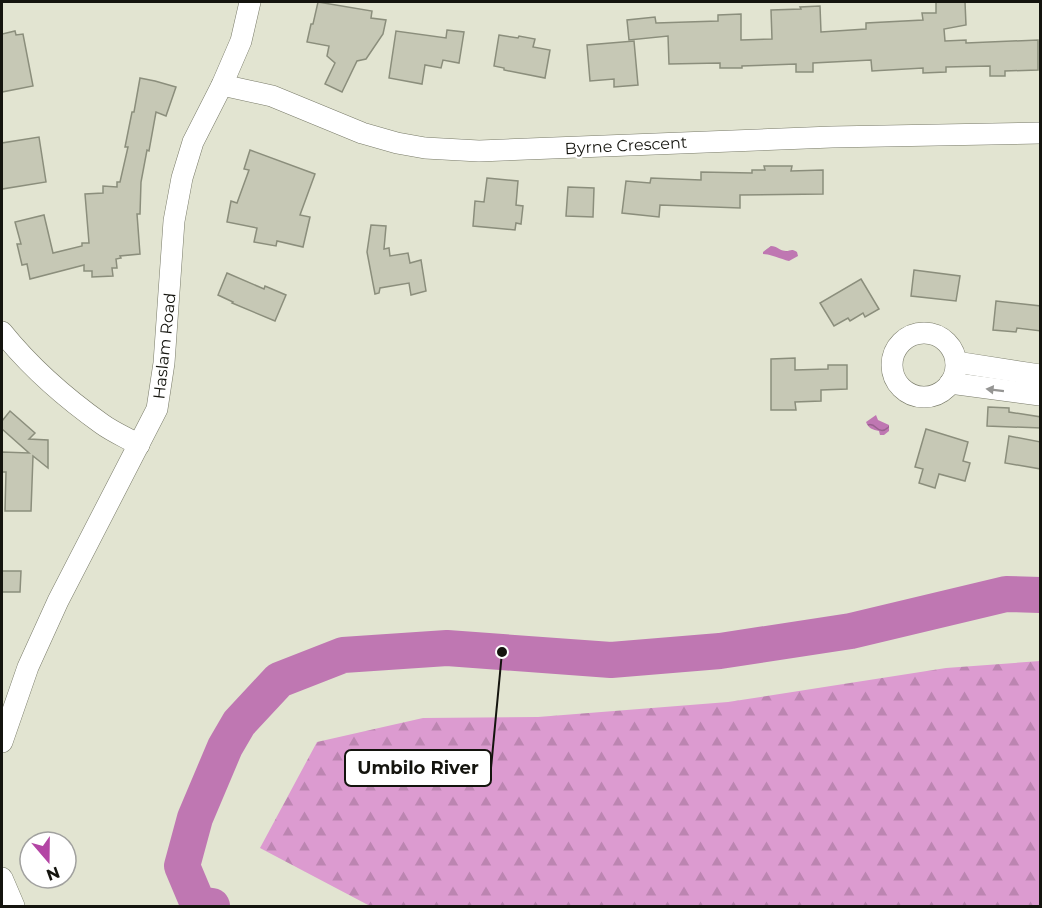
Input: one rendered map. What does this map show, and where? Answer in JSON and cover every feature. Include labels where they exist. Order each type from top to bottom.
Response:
[{"type":"street","name":"Haslam Road","points":[[2,742],[28,667],[58,601],[157,409],[164,363],[174,221],[182,178],[193,142],[241,41],[249,2]]},
{"type":"street","name":"Byrne Crescent","points":[[222,85],[272,96],[362,133],[425,148],[480,151],[820,138],[1041,133]]},
{"type":"street","points":[[2,332],[20,354],[55,388],[104,425],[139,445]]},
{"type":"street","points":[[926,332],[941,337],[951,348],[956,362],[956,369],[950,383],[939,393],[924,397],[910,394],[898,385],[891,371],[892,356],[899,343],[911,334],[926,332]]},
{"type":"street","points":[[956,362],[1041,375]]},
{"type":"street","points":[[950,383],[1040,394]]},
{"type":"street","points":[[2,878],[14,906]]},
{"type":"green space","points":[[1040,661],[1040,906],[370,906],[260,848],[317,742],[423,718],[538,717],[728,702],[946,668]]},
{"type":"water","points":[[771,246],[784,251],[793,250],[798,256],[789,261],[763,254]]},
{"type":"water","points":[[876,415],[878,420],[889,425],[889,431],[884,435],[880,435],[879,431],[868,426],[866,422]]},
{"type":"building","points":[[318,2],[372,11],[371,18],[386,20],[383,34],[366,59],[357,61],[342,92],[325,84],[335,63],[327,56],[329,46],[307,42]]},
{"type":"building","points":[[936,2],[965,2],[966,25],[944,29],[945,41],[966,40],[966,43],[1038,40],[1038,70],[1005,71],[1005,76],[990,76],[990,66],[946,67],[946,72],[923,73],[923,68],[872,71],[871,60],[813,63],[813,72],[796,72],[796,64],[720,68],[720,63],[669,64],[668,36],[629,40],[627,20],[655,17],[656,23],[718,21],[718,15],[741,14],[741,40],[772,39],[771,10],[820,6],[821,32],[866,29],[866,23],[923,20],[922,13],[936,13]]},
{"type":"building","points":[[447,30],[464,32],[459,63],[443,60],[441,68],[425,65],[422,84],[389,78],[396,31],[446,38]]},
{"type":"building","points":[[15,31],[16,35],[23,34],[33,86],[2,92],[2,34]]},
{"type":"building","points":[[499,35],[535,39],[533,47],[550,50],[545,78],[494,66]]},
{"type":"building","points":[[634,41],[638,85],[614,87],[614,79],[590,81],[587,45]]},
{"type":"building","points":[[140,78],[176,87],[166,116],[156,112],[149,151],[147,150],[141,182],[140,214],[137,214],[140,254],[120,256],[121,258],[116,259],[117,268],[112,268],[113,276],[92,277],[92,271],[84,271],[84,265],[30,279],[27,264],[22,265],[17,244],[21,244],[15,222],[44,215],[53,253],[82,246],[82,243],[89,243],[85,194],[103,193],[103,186],[117,187],[117,182],[120,182]]},
{"type":"building","points":[[39,137],[46,182],[2,189],[2,143]]},
{"type":"building","points":[[250,150],[315,174],[300,215],[310,217],[303,247],[277,241],[276,246],[254,242],[257,228],[227,222],[231,201],[237,203],[249,170],[244,169]]},
{"type":"building","points":[[764,166],[792,166],[791,171],[823,170],[823,194],[740,195],[740,208],[660,205],[659,217],[622,213],[626,181],[650,183],[651,178],[701,180],[701,172],[752,173],[752,170],[765,170]]},
{"type":"building","points":[[487,178],[518,181],[516,205],[523,206],[521,224],[516,223],[515,230],[473,226],[475,201],[484,202]]},
{"type":"building","points":[[568,187],[594,188],[593,217],[566,216]]},
{"type":"building","points":[[371,225],[386,226],[384,249],[389,248],[390,256],[408,253],[410,263],[421,260],[426,291],[411,295],[409,283],[380,288],[379,293],[375,294],[367,252]]},
{"type":"building","points":[[914,270],[960,276],[956,301],[911,296]]},
{"type":"building","points":[[227,273],[264,289],[265,286],[286,295],[275,321],[218,295]]},
{"type":"building","points":[[861,279],[879,309],[865,317],[863,313],[850,321],[848,318],[834,326],[820,303]]},
{"type":"building","points":[[996,301],[1041,306],[1041,331],[1017,328],[1016,332],[993,330]]},
{"type":"building","points":[[795,358],[795,370],[828,369],[828,365],[847,365],[847,389],[821,390],[821,401],[795,402],[796,410],[771,410],[771,359]]},
{"type":"building","points":[[988,407],[1009,408],[1009,412],[1041,417],[1041,428],[987,426]]},
{"type":"building","points":[[10,411],[35,433],[29,439],[48,440],[48,468],[33,456],[31,511],[5,511],[6,472],[2,472],[2,452],[29,453],[2,429],[2,421]]},
{"type":"building","points":[[926,429],[968,442],[963,461],[970,463],[965,481],[939,474],[935,488],[919,483],[923,469],[915,467]]},
{"type":"building","points":[[1009,436],[1041,442],[1041,469],[1005,463]]},
{"type":"building","points":[[2,571],[21,571],[20,592],[2,592]]},
{"type":"waterway","points":[[212,906],[198,904],[182,866],[195,818],[225,747],[239,723],[279,680],[343,655],[447,648],[611,660],[720,651],[851,631],[1006,594],[1040,595]]},
{"type":"place","name":"Umbilo River","points":[[502,652]]}]
